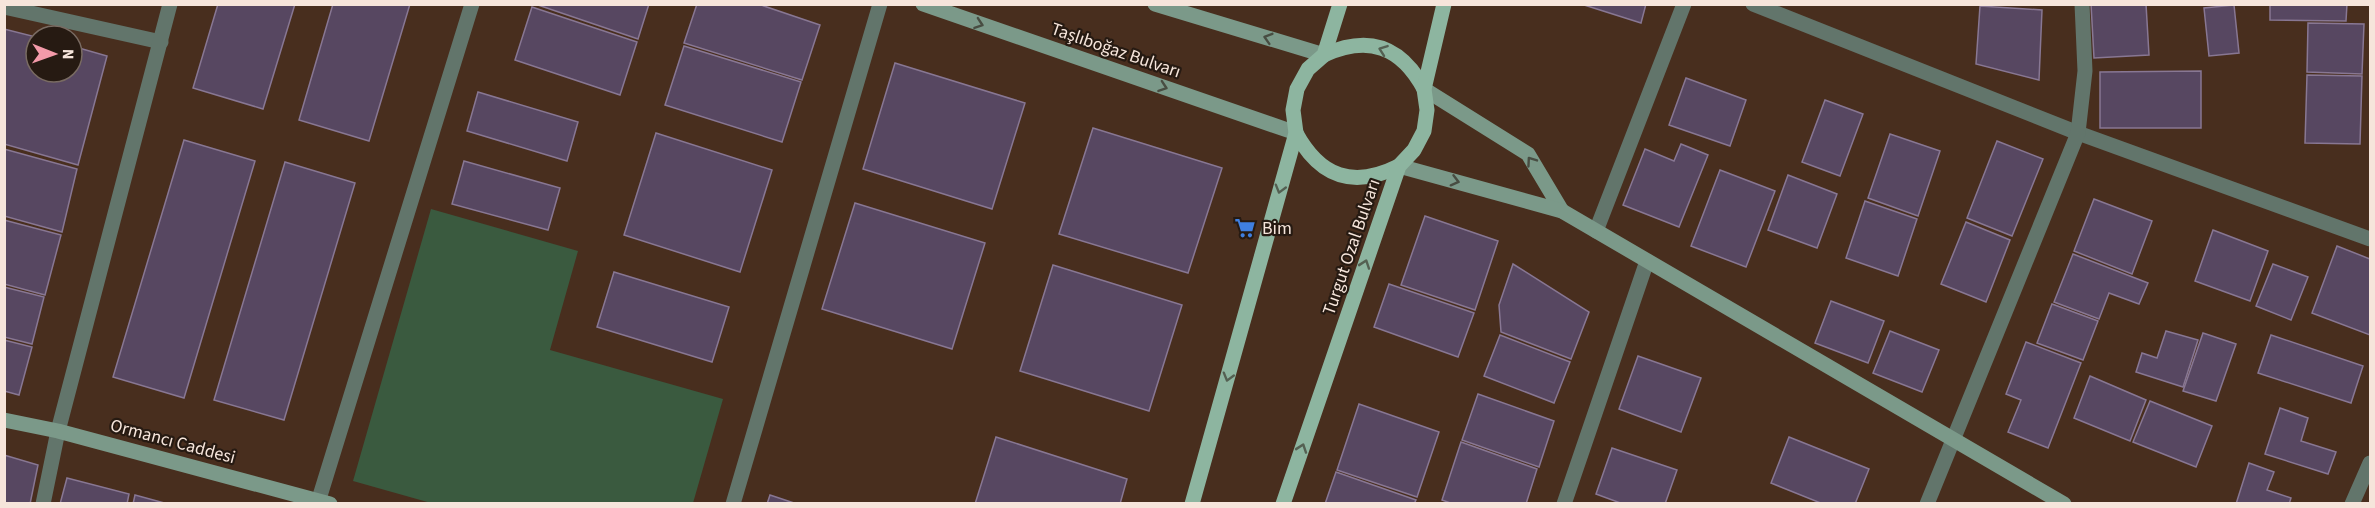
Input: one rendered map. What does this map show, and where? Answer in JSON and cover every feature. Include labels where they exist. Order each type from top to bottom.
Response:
[{"type":"main road","points":[[1324,55],[1340,4]]},
{"type":"main road","name":"Turgut Ozal Bulvarı","points":[[1283,504],[1399,166],[1414,150],[1424,131],[1427,110],[1424,89],[1444,4]]},
{"type":"main road","points":[[1399,166],[1380,175],[1360,178],[1339,175],[1321,166],[1306,151],[1296,133],[1293,110],[1297,89],[1308,69],[1324,55],[1342,46],[1362,44],[1382,47],[1400,56],[1414,71],[1424,89]]},
{"type":"main road","points":[[1192,504],[1296,133]]},
{"type":"street","points":[[43,504],[58,431],[170,4]]},
{"type":"street","points":[[324,502],[472,4]]},
{"type":"street","points":[[733,504],[880,4]]},
{"type":"street","name":"Taşlıboğaz Bulvarı","points":[[923,4],[1296,133]]},
{"type":"street","points":[[1155,4],[1324,55]]},
{"type":"street","points":[[1596,231],[1684,4]]},
{"type":"street","points":[[1753,4],[2078,133],[2370,239]]},
{"type":"street","points":[[1927,504],[2078,133],[2085,70],[2082,4]]},
{"type":"street","points":[[4,7],[161,42]]},
{"type":"street","points":[[1424,89],[1528,154],[1562,211]]},
{"type":"street","points":[[1399,166],[1562,211],[2064,504]]},
{"type":"street","points":[[1564,504],[1647,261]]},
{"type":"street","name":"Ormancı Caddesi","points":[[4,420],[58,431],[324,502]]},
{"type":"street","points":[[2352,504],[2370,463]]},
{"type":"green space","points":[[431,209],[578,251],[550,350],[723,399],[693,503],[431,503],[353,481]]},
{"type":"building","points":[[218,4],[295,4],[263,109],[193,88]]},
{"type":"building","points":[[333,4],[410,4],[369,141],[299,120]]},
{"type":"building","points":[[535,4],[649,4],[638,39]]},
{"type":"building","points":[[697,4],[758,4],[820,25],[802,80],[684,43]]},
{"type":"building","points":[[1581,4],[1646,4],[1641,23]]},
{"type":"building","points":[[2091,4],[2146,4],[2149,55],[2094,58]]},
{"type":"building","points":[[2270,4],[2347,4],[2346,21],[2270,20]]},
{"type":"building","points":[[2234,5],[2239,53],[2209,56],[2204,8]]},
{"type":"building","points":[[1980,6],[2042,10],[2039,80],[1976,64]]},
{"type":"building","points":[[532,7],[637,42],[620,95],[515,60]]},
{"type":"building","points":[[2308,23],[2364,24],[2362,74],[2307,72]]},
{"type":"building","points":[[4,29],[24,34],[24,84],[84,84],[84,49],[107,56],[78,165],[4,144]]},
{"type":"building","points":[[684,46],[801,82],[782,142],[665,105]]},
{"type":"building","points":[[895,63],[1025,103],[992,209],[863,169]]},
{"type":"building","points":[[2201,71],[2201,128],[2100,128],[2100,72]]},
{"type":"building","points":[[2307,75],[2362,76],[2360,144],[2305,143]]},
{"type":"building","points":[[1686,78],[1746,100],[1730,146],[1669,125]]},
{"type":"building","points":[[478,92],[578,122],[567,161],[467,131]]},
{"type":"building","points":[[1825,100],[1863,114],[1840,176],[1802,162]]},
{"type":"building","points":[[1093,128],[1222,168],[1188,273],[1059,234]]},
{"type":"building","points":[[656,133],[772,170],[740,272],[624,235]]},
{"type":"building","points":[[1890,134],[1940,151],[1918,216],[1868,198]]},
{"type":"building","points":[[184,140],[255,161],[184,398],[113,377]]},
{"type":"building","points":[[1997,141],[2043,159],[2012,236],[1967,218]]},
{"type":"building","points":[[1681,144],[1708,155],[1679,227],[1623,205],[1645,149],[1674,161]]},
{"type":"building","points":[[4,149],[77,169],[62,232],[4,216]]},
{"type":"building","points":[[464,161],[560,188],[548,230],[452,204]]},
{"type":"building","points":[[285,162],[355,183],[284,420],[214,400]]},
{"type":"building","points":[[1720,170],[1775,191],[1746,267],[1691,246]]},
{"type":"building","points":[[1788,175],[1837,194],[1817,248],[1768,230]]},
{"type":"building","points":[[2094,199],[2152,221],[2132,274],[2074,251]]},
{"type":"building","points":[[1865,201],[1917,219],[1898,276],[1846,258]]},
{"type":"building","points":[[855,203],[985,243],[952,349],[822,309]]},
{"type":"building","points":[[1425,216],[1498,241],[1475,310],[1401,285]]},
{"type":"building","points":[[4,220],[61,235],[45,295],[4,284]]},
{"type":"building","points":[[1966,222],[2010,240],[1986,302],[1941,284]]},
{"type":"building","points":[[2213,230],[2268,251],[2250,301],[2195,281]]},
{"type":"building","points":[[2337,246],[2370,259],[2370,335],[2312,313]]},
{"type":"building","points":[[2073,254],[2148,283],[2139,304],[2109,293],[2099,319],[2054,302]]},
{"type":"building","points":[[1513,264],[1589,312],[1571,359],[1501,332],[1499,305]]},
{"type":"building","points":[[2273,264],[2308,277],[2291,320],[2256,306]]},
{"type":"building","points":[[1053,265],[1182,305],[1149,411],[1020,371]]},
{"type":"building","points":[[614,272],[729,307],[712,362],[597,327]]},
{"type":"building","points":[[1389,284],[1474,313],[1458,357],[1374,327]]},
{"type":"building","points":[[4,287],[44,297],[32,344],[4,337]]},
{"type":"building","points":[[1831,301],[1884,321],[1868,363],[1815,343]]},
{"type":"building","points":[[2052,304],[2098,321],[2083,360],[2037,343]]},
{"type":"building","points":[[1890,331],[1939,350],[1922,392],[1873,373]]},
{"type":"building","points":[[2166,331],[2198,340],[2183,387],[2136,372],[2142,353],[2157,358]]},
{"type":"building","points":[[2203,333],[2236,344],[2216,401],[2183,391]]},
{"type":"building","points":[[1500,335],[1570,362],[1554,403],[1484,376]]},
{"type":"building","points":[[2271,335],[2363,366],[2351,403],[2258,373]]},
{"type":"building","points":[[4,340],[32,347],[19,395],[4,391]]},
{"type":"building","points":[[2026,342],[2081,363],[2048,448],[2008,432],[2021,400],[2006,394]]},
{"type":"building","points":[[1638,356],[1701,378],[1681,432],[1619,409]]},
{"type":"building","points":[[2090,376],[2146,400],[2130,441],[2074,418]]},
{"type":"building","points":[[1478,394],[1554,421],[1539,467],[1462,440]]},
{"type":"building","points":[[2150,401],[2212,426],[2196,467],[2133,442]]},
{"type":"building","points":[[1359,404],[1439,432],[1417,497],[1337,470]]},
{"type":"building","points":[[2280,408],[2308,418],[2301,441],[2336,452],[2328,474],[2265,454]]},
{"type":"building","points":[[996,437],[1127,479],[1120,504],[975,504]]},
{"type":"building","points":[[1789,437],[1869,469],[1855,504],[1823,504],[1771,483]]},
{"type":"building","points":[[1461,442],[1537,469],[1526,504],[1453,504],[1442,500]]},
{"type":"building","points":[[1612,448],[1677,470],[1665,504],[1623,504],[1596,494]]},
{"type":"building","points":[[4,455],[38,465],[30,504],[4,504]]},
{"type":"building","points":[[2249,463],[2274,472],[2267,490],[2291,498],[2289,504],[2236,504]]},
{"type":"building","points":[[1336,472],[1416,500],[1414,504],[1325,504]]},
{"type":"building","points":[[67,478],[129,494],[127,504],[60,504]]},
{"type":"building","points":[[135,495],[168,504],[133,504]]},
{"type":"building","points":[[770,495],[797,504],[767,504]]},
{"type":"place","name":"Bim","points":[[1245,228]]}]
